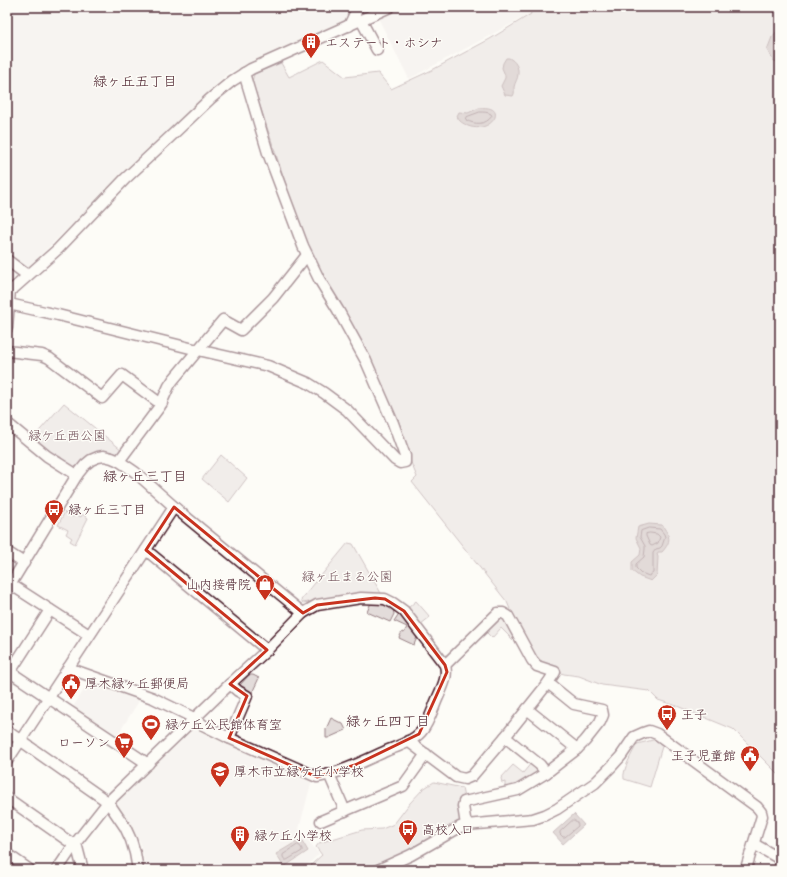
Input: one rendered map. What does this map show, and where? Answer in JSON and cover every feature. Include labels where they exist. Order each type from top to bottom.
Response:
[{"type":"street","points":[[349,26],[358,7]]},
{"type":"street","points":[[7,328],[9,289],[14,288],[58,249],[124,179],[210,99],[251,69],[390,7]]},
{"type":"street","points":[[361,20],[377,50]]},
{"type":"street","points":[[9,304],[58,314],[198,350],[268,366],[308,383],[324,393],[347,410],[395,460],[400,463],[405,462],[405,456],[393,423],[366,361],[307,255],[268,152],[244,73]]},
{"type":"street","points":[[119,461],[162,402],[173,380],[224,320],[241,330],[273,298],[307,255]]},
{"type":"street","points":[[7,260],[28,275]]},
{"type":"street","points":[[7,351],[42,355],[49,358],[102,398],[122,375],[157,401],[162,402]]},
{"type":"street","points":[[7,423],[47,456],[77,475]]},
{"type":"street","points":[[89,635],[50,610],[8,586],[24,563],[77,475],[92,460],[104,456],[119,461],[140,476],[303,614]]},
{"type":"street","points":[[7,761],[174,506]]},
{"type":"street","points":[[146,550],[267,650]]},
{"type":"street","points":[[7,552],[24,563]]},
{"type":"street","points":[[57,870],[74,845],[108,802],[194,718],[267,650],[303,614],[317,605],[361,598],[385,599],[404,611],[445,665],[447,672],[425,726],[419,734],[408,741],[355,765],[317,777],[229,738],[202,724],[194,718],[153,698],[68,668]]},
{"type":"street","points":[[50,610],[8,671],[148,764]]},
{"type":"street","points":[[408,741],[456,777],[465,779],[472,776],[505,737],[555,672],[537,666],[532,660],[508,616],[503,613],[498,613],[445,665]]},
{"type":"street","points":[[466,825],[463,806],[464,802],[518,790],[546,773],[577,749],[600,722],[603,715],[602,710],[574,704],[548,683]]},
{"type":"street","points":[[229,738],[247,696],[230,684]]},
{"type":"street","points":[[527,709],[577,749]]},
{"type":"street","points":[[7,731],[108,802],[131,840],[138,870]]},
{"type":"street","points":[[378,870],[411,855],[460,827],[466,825],[533,819],[557,809],[595,783],[621,756],[634,737],[649,731],[657,734],[757,807],[761,812],[762,816],[746,870]]},
{"type":"street","points":[[505,737],[540,765],[546,773]]},
{"type":"street","points":[[321,821],[403,786],[426,754]]},
{"type":"street","points":[[329,774],[345,811]]},
{"type":"street","points":[[7,798],[77,847],[83,870]]},
{"type":"street","points":[[754,844],[780,860]]},
{"type":"street","points":[[7,854],[30,870]]},
{"type":"highlighted area","points":[[174,507],[303,613],[317,605],[375,598],[385,599],[404,611],[445,665],[447,672],[419,734],[355,765],[317,777],[229,738],[247,696],[230,684],[267,650],[146,550]]},
{"type":"shaded area","points":[[7,7],[354,7],[349,18],[394,7],[528,7],[530,14],[409,79],[377,16],[352,19],[228,73],[24,271],[7,284]]},
{"type":"shaded area","points":[[91,679],[141,698],[115,739],[71,710]]},
{"type":"shaded area","name":"厚木市立緑ケ丘小学校","points":[[197,726],[313,776],[299,829],[319,854],[302,870],[146,870],[140,842],[117,806],[118,801]]},
{"type":"green space","points":[[529,7],[780,7],[780,776],[733,729],[677,706],[658,700],[649,691],[602,685],[579,676],[564,674],[536,663],[542,661],[537,659],[507,602],[412,482],[417,477],[369,361],[309,254],[252,82],[254,74],[281,63],[289,77],[323,60],[345,77],[378,73],[391,89],[432,70],[490,39],[531,14]]},
{"type":"green space","name":"緑ケ丘西公園","points":[[64,403],[122,450],[117,454],[103,452],[95,454],[88,457],[74,468],[62,460],[61,457],[53,455],[33,438]]},
{"type":"green space","points":[[221,455],[247,478],[229,502],[202,479]]},
{"type":"green space","points":[[65,512],[73,517],[75,514],[81,517],[82,514],[88,518],[75,544],[70,541],[72,538],[66,534],[68,530],[58,525]]},
{"type":"green space","name":"緑ヶ丘まる公園","points":[[348,543],[353,544],[382,595],[303,603],[301,600]]},
{"type":"green space","points":[[416,601],[430,617],[421,624],[419,624],[408,608]]},
{"type":"green space","points":[[373,602],[393,609],[394,614],[390,622],[367,612]]},
{"type":"green space","points":[[400,614],[403,615],[417,637],[414,645],[399,638],[407,627],[394,621]]},
{"type":"green space","points":[[501,619],[510,626],[515,638],[513,640],[501,628],[492,638],[485,631],[497,620]]},
{"type":"green space","points":[[249,675],[259,678],[251,695],[240,689],[240,685]]},
{"type":"green space","points":[[331,718],[343,724],[346,730],[326,738],[326,729]]},
{"type":"green space","points":[[657,739],[663,743],[650,787],[624,779],[626,766],[637,744]]},
{"type":"green space","points":[[532,762],[540,771],[538,774],[517,786],[505,789],[505,782],[502,783],[501,778],[513,765],[523,773]]},
{"type":"green space","points":[[434,782],[462,788],[464,798],[464,822],[408,853],[368,870],[315,870],[311,865],[322,855],[316,847],[319,843],[362,830],[382,829],[394,824],[423,789]]},
{"type":"water","points":[[780,28],[780,64],[773,60],[767,50],[772,37]]},
{"type":"water","points":[[506,58],[513,61],[518,69],[518,76],[514,87],[513,96],[505,95],[501,86],[505,78],[502,68]]},
{"type":"water","points":[[479,108],[494,110],[494,119],[484,126],[477,128],[468,126],[461,122],[457,116],[459,112],[468,113]]},
{"type":"water","points":[[649,524],[662,525],[669,538],[669,542],[662,552],[658,552],[657,554],[657,575],[651,581],[640,577],[632,571],[632,562],[640,555],[641,548],[636,538],[638,527]]},
{"type":"water","points":[[574,814],[584,825],[563,844],[553,833]]},
{"type":"water","points":[[301,839],[308,851],[284,867],[276,854]]},
{"type":"place","name":"エステート・ホシナ","points":[[311,59]]},
{"type":"place","name":"緑ヶ丘三丁目","points":[[54,526]]},
{"type":"place","name":"山内接骨院","points":[[265,601]]},
{"type":"place","name":"厚木緑ヶ丘郵便局","points":[[71,700]]},
{"type":"place","name":"王子","points":[[667,731]]},
{"type":"place","name":"緑ケ丘公民館体育室","points":[[151,741]]},
{"type":"place","name":"ローソン","points":[[124,759]]},
{"type":"place","name":"王子児童館","points":[[750,772]]},
{"type":"place","name":"厚木市立緑ケ丘小学校","points":[[220,788]]},
{"type":"place","name":"高校入口","points":[[408,846]]},
{"type":"place","name":"緑ケ丘小学校","points":[[240,852]]},
{"type":"district","name":"緑ヶ丘五丁目","points":[[135,81]]},
{"type":"district","name":"緑ヶ丘三丁目","points":[[145,476]]},
{"type":"district","name":"緑ヶ丘四丁目","points":[[388,721]]}]
